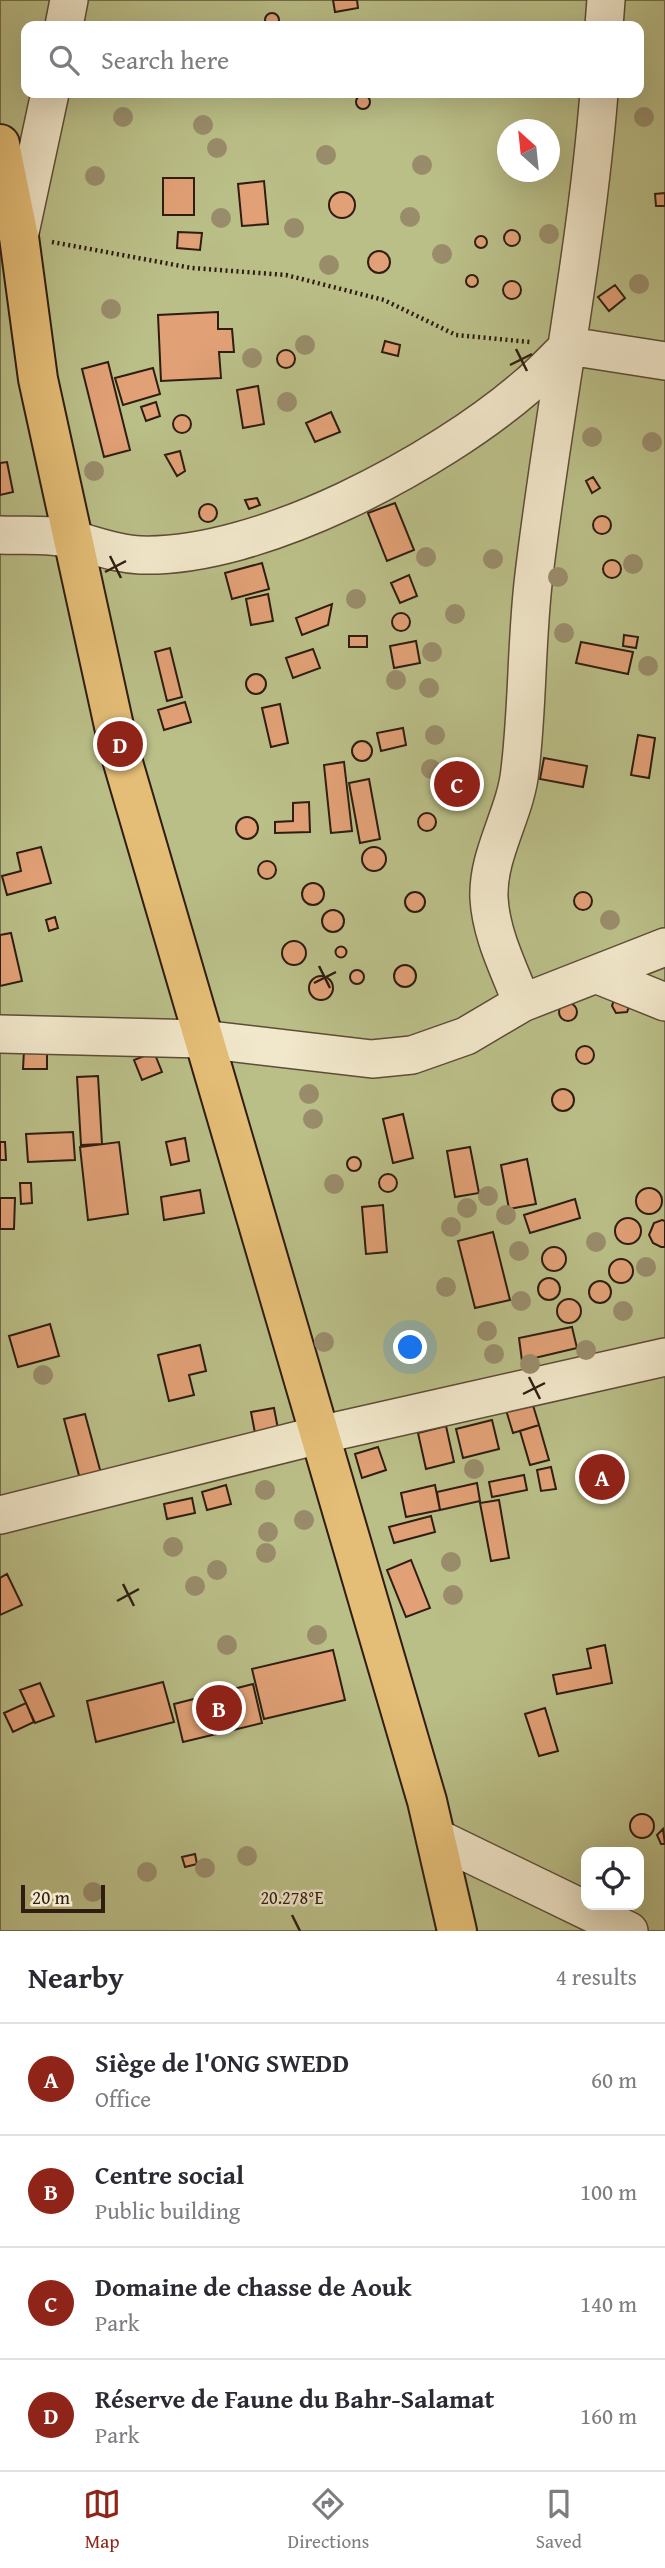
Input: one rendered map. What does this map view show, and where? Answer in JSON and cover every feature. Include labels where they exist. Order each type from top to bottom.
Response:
[{"type":"main road","points":[[0,144],[19,237],[38,379],[119,749],[437,1838],[457,1931]]},
{"type":"street","points":[[65,21],[69,0]]},
{"type":"street","points":[[604,21],[606,0]]},
{"type":"street","points":[[19,237],[49,98]]},
{"type":"street","points":[[522,1003],[492,924],[489,894],[495,858],[510,815],[520,772],[534,576],[569,345],[598,98]]},
{"type":"street","points":[[569,345],[665,361]]},
{"type":"street","points":[[0,534],[72,539],[101,550],[142,555],[211,548],[294,523],[386,481],[470,428],[527,387],[569,345]]},
{"type":"street","points":[[0,1034],[202,1040],[372,1059],[412,1055],[466,1036],[522,1003],[665,947]]},
{"type":"street","points":[[598,975],[665,1002]]},
{"type":"street","points":[[0,1514],[319,1435],[665,1357]]},
{"type":"street","points":[[437,1838],[629,1931]]},
{"type":"path","points":[[19,237],[192,268],[286,275],[384,300],[456,334],[569,345]]},
{"type":"green space","points":[[0,0],[665,0],[665,1931],[0,1931]]},
{"type":"building","points":[[333,0],[357,0],[358,8],[335,12]]},
{"type":"building","points":[[267,15],[277,15],[279,21],[265,21]]},
{"type":"building","points":[[358,98],[369,99],[368,107],[358,107]]},
{"type":"building","points":[[163,178],[194,178],[194,215],[163,215]]},
{"type":"building","points":[[264,181],[268,224],[242,226],[238,184]]},
{"type":"building","points":[[342,192],[351,196],[355,205],[351,214],[342,218],[333,214],[329,205],[333,196]]},
{"type":"building","points":[[665,193],[665,206],[656,206],[655,194]]},
{"type":"building","points":[[509,230],[515,230],[520,238],[518,244],[509,246],[504,241],[504,235]]},
{"type":"building","points":[[178,232],[202,233],[200,250],[177,248]]},
{"type":"building","points":[[481,236],[487,242],[481,248],[475,242]]},
{"type":"building","points":[[379,251],[387,254],[390,262],[387,270],[379,273],[371,270],[368,262],[371,254]]},
{"type":"building","points":[[467,276],[477,276],[477,286],[467,286]]},
{"type":"building","points":[[512,281],[518,284],[521,290],[518,296],[512,299],[506,296],[503,290],[506,284]]},
{"type":"building","points":[[615,285],[625,298],[609,311],[598,297]]},
{"type":"building","points":[[218,312],[218,329],[232,329],[234,352],[219,352],[221,378],[161,381],[158,315]]},
{"type":"building","points":[[385,341],[400,345],[398,356],[382,352]]},
{"type":"building","points":[[286,350],[292,353],[295,359],[292,365],[286,368],[280,365],[277,359],[280,353]]},
{"type":"building","points":[[108,362],[130,450],[104,457],[82,369]]},
{"type":"building","points":[[153,368],[160,394],[123,405],[115,378]]},
{"type":"building","points":[[258,386],[264,424],[243,428],[237,390]]},
{"type":"building","points":[[156,402],[160,416],[146,421],[141,407]]},
{"type":"building","points":[[331,412],[340,432],[315,442],[306,423]]},
{"type":"building","points":[[182,415],[188,418],[191,424],[188,430],[182,433],[176,430],[173,424],[176,418]]},
{"type":"building","points":[[180,451],[185,471],[177,476],[165,455]]},
{"type":"building","points":[[7,462],[13,492],[0,495],[0,463]]},
{"type":"building","points":[[593,477],[600,488],[592,493],[586,481]]},
{"type":"building","points":[[257,498],[260,505],[249,509],[245,500]]},
{"type":"building","points":[[395,503],[414,550],[387,561],[368,513]]},
{"type":"building","points":[[208,504],[214,507],[217,513],[214,519],[208,522],[202,519],[199,513],[202,507]]},
{"type":"building","points":[[602,516],[608,519],[611,525],[608,531],[602,534],[596,531],[593,525],[596,519]]},
{"type":"building","points":[[612,560],[618,563],[621,569],[618,575],[612,578],[606,575],[603,569],[606,563]]},
{"type":"building","points":[[262,563],[269,589],[232,599],[225,573]]},
{"type":"building","points":[[409,575],[417,596],[400,603],[391,583]]},
{"type":"building","points":[[268,594],[273,621],[251,625],[246,599]]},
{"type":"building","points":[[332,604],[328,625],[302,635],[296,618]]},
{"type":"building","points":[[401,613],[407,616],[410,622],[407,628],[401,631],[395,628],[392,622],[395,616]]},
{"type":"building","points":[[624,635],[638,637],[636,648],[623,646]]},
{"type":"building","points":[[349,636],[367,636],[367,647],[349,647]]},
{"type":"building","points":[[416,641],[420,663],[394,668],[390,646]]},
{"type":"building","points":[[581,642],[633,652],[628,674],[576,663]]},
{"type":"building","points":[[170,648],[182,697],[167,701],[155,652]]},
{"type":"building","points":[[313,649],[320,668],[293,678],[286,658]]},
{"type":"building","points":[[256,674],[263,677],[266,684],[263,691],[256,694],[249,691],[246,684],[249,677]]},
{"type":"building","points":[[185,702],[191,722],[164,730],[158,710]]},
{"type":"building","points":[[280,704],[288,743],[271,747],[262,708]]},
{"type":"building","points":[[403,728],[406,745],[381,751],[377,733]]},
{"type":"building","points":[[638,735],[655,738],[649,778],[631,775]]},
{"type":"building","points":[[362,741],[369,744],[372,751],[369,758],[362,761],[355,758],[352,751],[355,744]]},
{"type":"building","points":[[544,758],[587,766],[583,787],[540,779]]},
{"type":"building","points":[[344,762],[352,831],[331,833],[324,765]]},
{"type":"building","points":[[369,779],[380,839],[360,843],[349,783]]},
{"type":"building","points":[[309,802],[310,832],[275,833],[275,822],[293,821],[293,803]]},
{"type":"building","points":[[423,813],[431,813],[436,822],[434,829],[423,831],[418,826],[418,818]]},
{"type":"building","points":[[247,817],[255,820],[258,828],[255,836],[247,839],[239,836],[236,828],[239,820]]},
{"type":"building","points":[[41,847],[51,883],[7,895],[2,876],[21,871],[17,853]]},
{"type":"building","points":[[374,847],[383,850],[386,859],[383,868],[374,871],[365,868],[362,859],[365,850]]},
{"type":"building","points":[[267,861],[273,864],[276,870],[273,876],[267,879],[261,876],[258,870],[261,864]]},
{"type":"building","points":[[313,883],[321,886],[324,894],[321,902],[313,905],[305,902],[302,894],[305,886]]},
{"type":"building","points":[[415,892],[422,895],[425,902],[422,909],[415,912],[408,909],[405,902],[408,895]]},
{"type":"building","points":[[583,892],[589,895],[592,901],[589,907],[583,910],[577,907],[574,901],[577,895]]},
{"type":"building","points":[[333,910],[341,913],[344,921],[341,929],[333,932],[325,929],[322,921],[325,913]]},
{"type":"building","points":[[55,917],[58,928],[49,931],[46,920]]},
{"type":"building","points":[[11,933],[22,981],[0,986],[0,935]]},
{"type":"building","points":[[294,941],[305,948],[306,953],[299,964],[294,965],[283,958],[282,953],[289,942]]},
{"type":"building","points":[[341,946],[347,952],[341,958],[335,952]]},
{"type":"building","points":[[405,965],[413,968],[416,976],[413,984],[405,987],[397,984],[394,976],[397,968]]},
{"type":"building","points":[[357,970],[362,972],[362,982],[357,984],[352,982],[350,977],[352,972]]},
{"type":"building","points":[[321,976],[332,983],[333,988],[326,999],[321,1000],[310,993],[309,988],[316,977]]},
{"type":"building","points":[[614,1000],[629,1007],[627,1012],[616,1013],[612,1006]]},
{"type":"building","points":[[568,1003],[574,1006],[577,1012],[574,1018],[568,1021],[562,1018],[559,1012],[562,1006]]},
{"type":"building","points":[[585,1046],[591,1049],[594,1055],[591,1061],[585,1064],[579,1061],[576,1055],[579,1049]]},
{"type":"building","points":[[24,1050],[47,1051],[47,1069],[23,1069]]},
{"type":"building","points":[[154,1052],[162,1072],[142,1080],[134,1060]]},
{"type":"building","points":[[98,1076],[102,1144],[81,1145],[77,1077]]},
{"type":"building","points":[[563,1089],[571,1092],[574,1100],[571,1108],[563,1111],[555,1108],[552,1100],[555,1092]]},
{"type":"building","points":[[403,1114],[413,1158],[393,1163],[383,1119]]},
{"type":"building","points":[[73,1132],[75,1160],[28,1162],[26,1134]]},
{"type":"building","points":[[185,1138],[189,1161],[171,1165],[166,1142]]},
{"type":"building","points":[[0,1142],[5,1142],[6,1160],[0,1160]]},
{"type":"building","points":[[119,1142],[128,1214],[88,1220],[80,1147]]},
{"type":"building","points":[[470,1147],[479,1193],[455,1197],[447,1151]]},
{"type":"building","points":[[351,1157],[357,1157],[361,1164],[357,1171],[351,1171],[347,1167],[347,1161]]},
{"type":"building","points":[[527,1159],[536,1204],[509,1209],[501,1165]]},
{"type":"building","points":[[388,1174],[394,1177],[397,1183],[394,1189],[388,1192],[382,1189],[379,1183],[382,1177]]},
{"type":"building","points":[[20,1183],[31,1183],[32,1203],[21,1204]]},
{"type":"building","points":[[649,1188],[658,1192],[662,1201],[658,1210],[649,1214],[640,1210],[636,1201],[640,1192]]},
{"type":"building","points":[[200,1190],[204,1213],[164,1220],[161,1197]]},
{"type":"building","points":[[0,1198],[15,1198],[14,1229],[0,1229]]},
{"type":"building","points":[[575,1199],[580,1218],[530,1233],[524,1215]]},
{"type":"building","points":[[383,1205],[387,1252],[366,1254],[362,1207]]},
{"type":"building","points":[[628,1218],[637,1222],[641,1231],[637,1240],[628,1244],[619,1240],[615,1231],[619,1222]]},
{"type":"building","points":[[665,1221],[665,1247],[653,1243],[649,1235],[654,1223]]},
{"type":"building","points":[[493,1232],[510,1300],[475,1308],[458,1241]]},
{"type":"building","points":[[554,1247],[563,1250],[566,1259],[563,1268],[554,1271],[545,1268],[542,1259],[545,1250]]},
{"type":"building","points":[[621,1259],[630,1262],[633,1271],[630,1280],[621,1283],[612,1280],[609,1271],[612,1262]]},
{"type":"building","points":[[549,1278],[557,1281],[560,1289],[557,1297],[549,1300],[541,1297],[538,1289],[541,1281]]},
{"type":"building","points":[[600,1281],[608,1284],[611,1292],[608,1300],[600,1303],[592,1300],[589,1292],[592,1284]]},
{"type":"building","points":[[569,1299],[578,1302],[581,1311],[578,1320],[569,1323],[560,1320],[557,1311],[560,1302]]},
{"type":"building","points":[[50,1324],[59,1356],[18,1367],[9,1336]]},
{"type":"building","points":[[572,1327],[577,1348],[522,1361],[519,1338]]},
{"type":"building","points":[[200,1345],[206,1371],[189,1375],[194,1395],[169,1401],[158,1355]]},
{"type":"building","points":[[532,1402],[539,1425],[513,1433],[506,1410]]},
{"type":"building","points":[[274,1408],[278,1429],[255,1433],[251,1412]]},
{"type":"building","points":[[85,1414],[102,1477],[81,1483],[64,1419]]},
{"type":"building","points":[[492,1420],[499,1449],[463,1458],[456,1429]]},
{"type":"building","points":[[539,1425],[549,1460],[530,1465],[520,1431]]},
{"type":"building","points":[[446,1426],[454,1462],[426,1469],[418,1433]]},
{"type":"building","points":[[378,1447],[386,1470],[362,1478],[355,1454]]},
{"type":"building","points":[[551,1467],[556,1489],[541,1491],[537,1470]]},
{"type":"building","points":[[524,1475],[527,1490],[492,1497],[489,1482]]},
{"type":"building","points":[[477,1483],[480,1501],[440,1510],[437,1492]]},
{"type":"building","points":[[226,1485],[231,1504],[207,1510],[202,1492]]},
{"type":"building","points":[[435,1485],[440,1510],[406,1517],[401,1493]]},
{"type":"building","points":[[192,1498],[195,1513],[167,1519],[164,1504]]},
{"type":"building","points":[[499,1500],[509,1558],[491,1561],[480,1503]]},
{"type":"building","points":[[431,1516],[435,1532],[394,1543],[389,1527]]},
{"type":"building","points":[[411,1560],[430,1608],[406,1617],[387,1570]]},
{"type":"building","points":[[7,1574],[22,1605],[0,1615],[0,1578]]},
{"type":"building","points":[[605,1645],[612,1683],[557,1694],[553,1675],[591,1668],[587,1649]]},
{"type":"building","points":[[333,1650],[345,1700],[264,1719],[252,1669]]},
{"type":"building","points":[[163,1682],[174,1722],[96,1742],[87,1701]]},
{"type":"building","points":[[40,1683],[54,1716],[35,1723],[20,1690]]},
{"type":"building","points":[[253,1684],[262,1723],[183,1742],[174,1704]]},
{"type":"building","points":[[26,1703],[34,1722],[13,1732],[4,1713]]},
{"type":"building","points":[[545,1708],[558,1751],[539,1756],[525,1714]]},
{"type":"building","points":[[642,1814],[651,1817],[654,1826],[651,1835],[642,1838],[633,1835],[630,1826],[633,1817]]},
{"type":"building","points":[[663,1829],[665,1844],[661,1844],[657,1835]]},
{"type":"building","points":[[195,1854],[197,1864],[185,1867],[182,1857]]},
{"type":"place","name":"Réserve de Faune du Bahr-Salamat","points":[[120,744]]},
{"type":"place","name":"Domaine de chasse de Aouk","points":[[457,784]]},
{"type":"place","name":"Siège de l'ONG SWEDD","points":[[602,1477]]},
{"type":"place","name":"Centre social","points":[[219,1708]]}]
